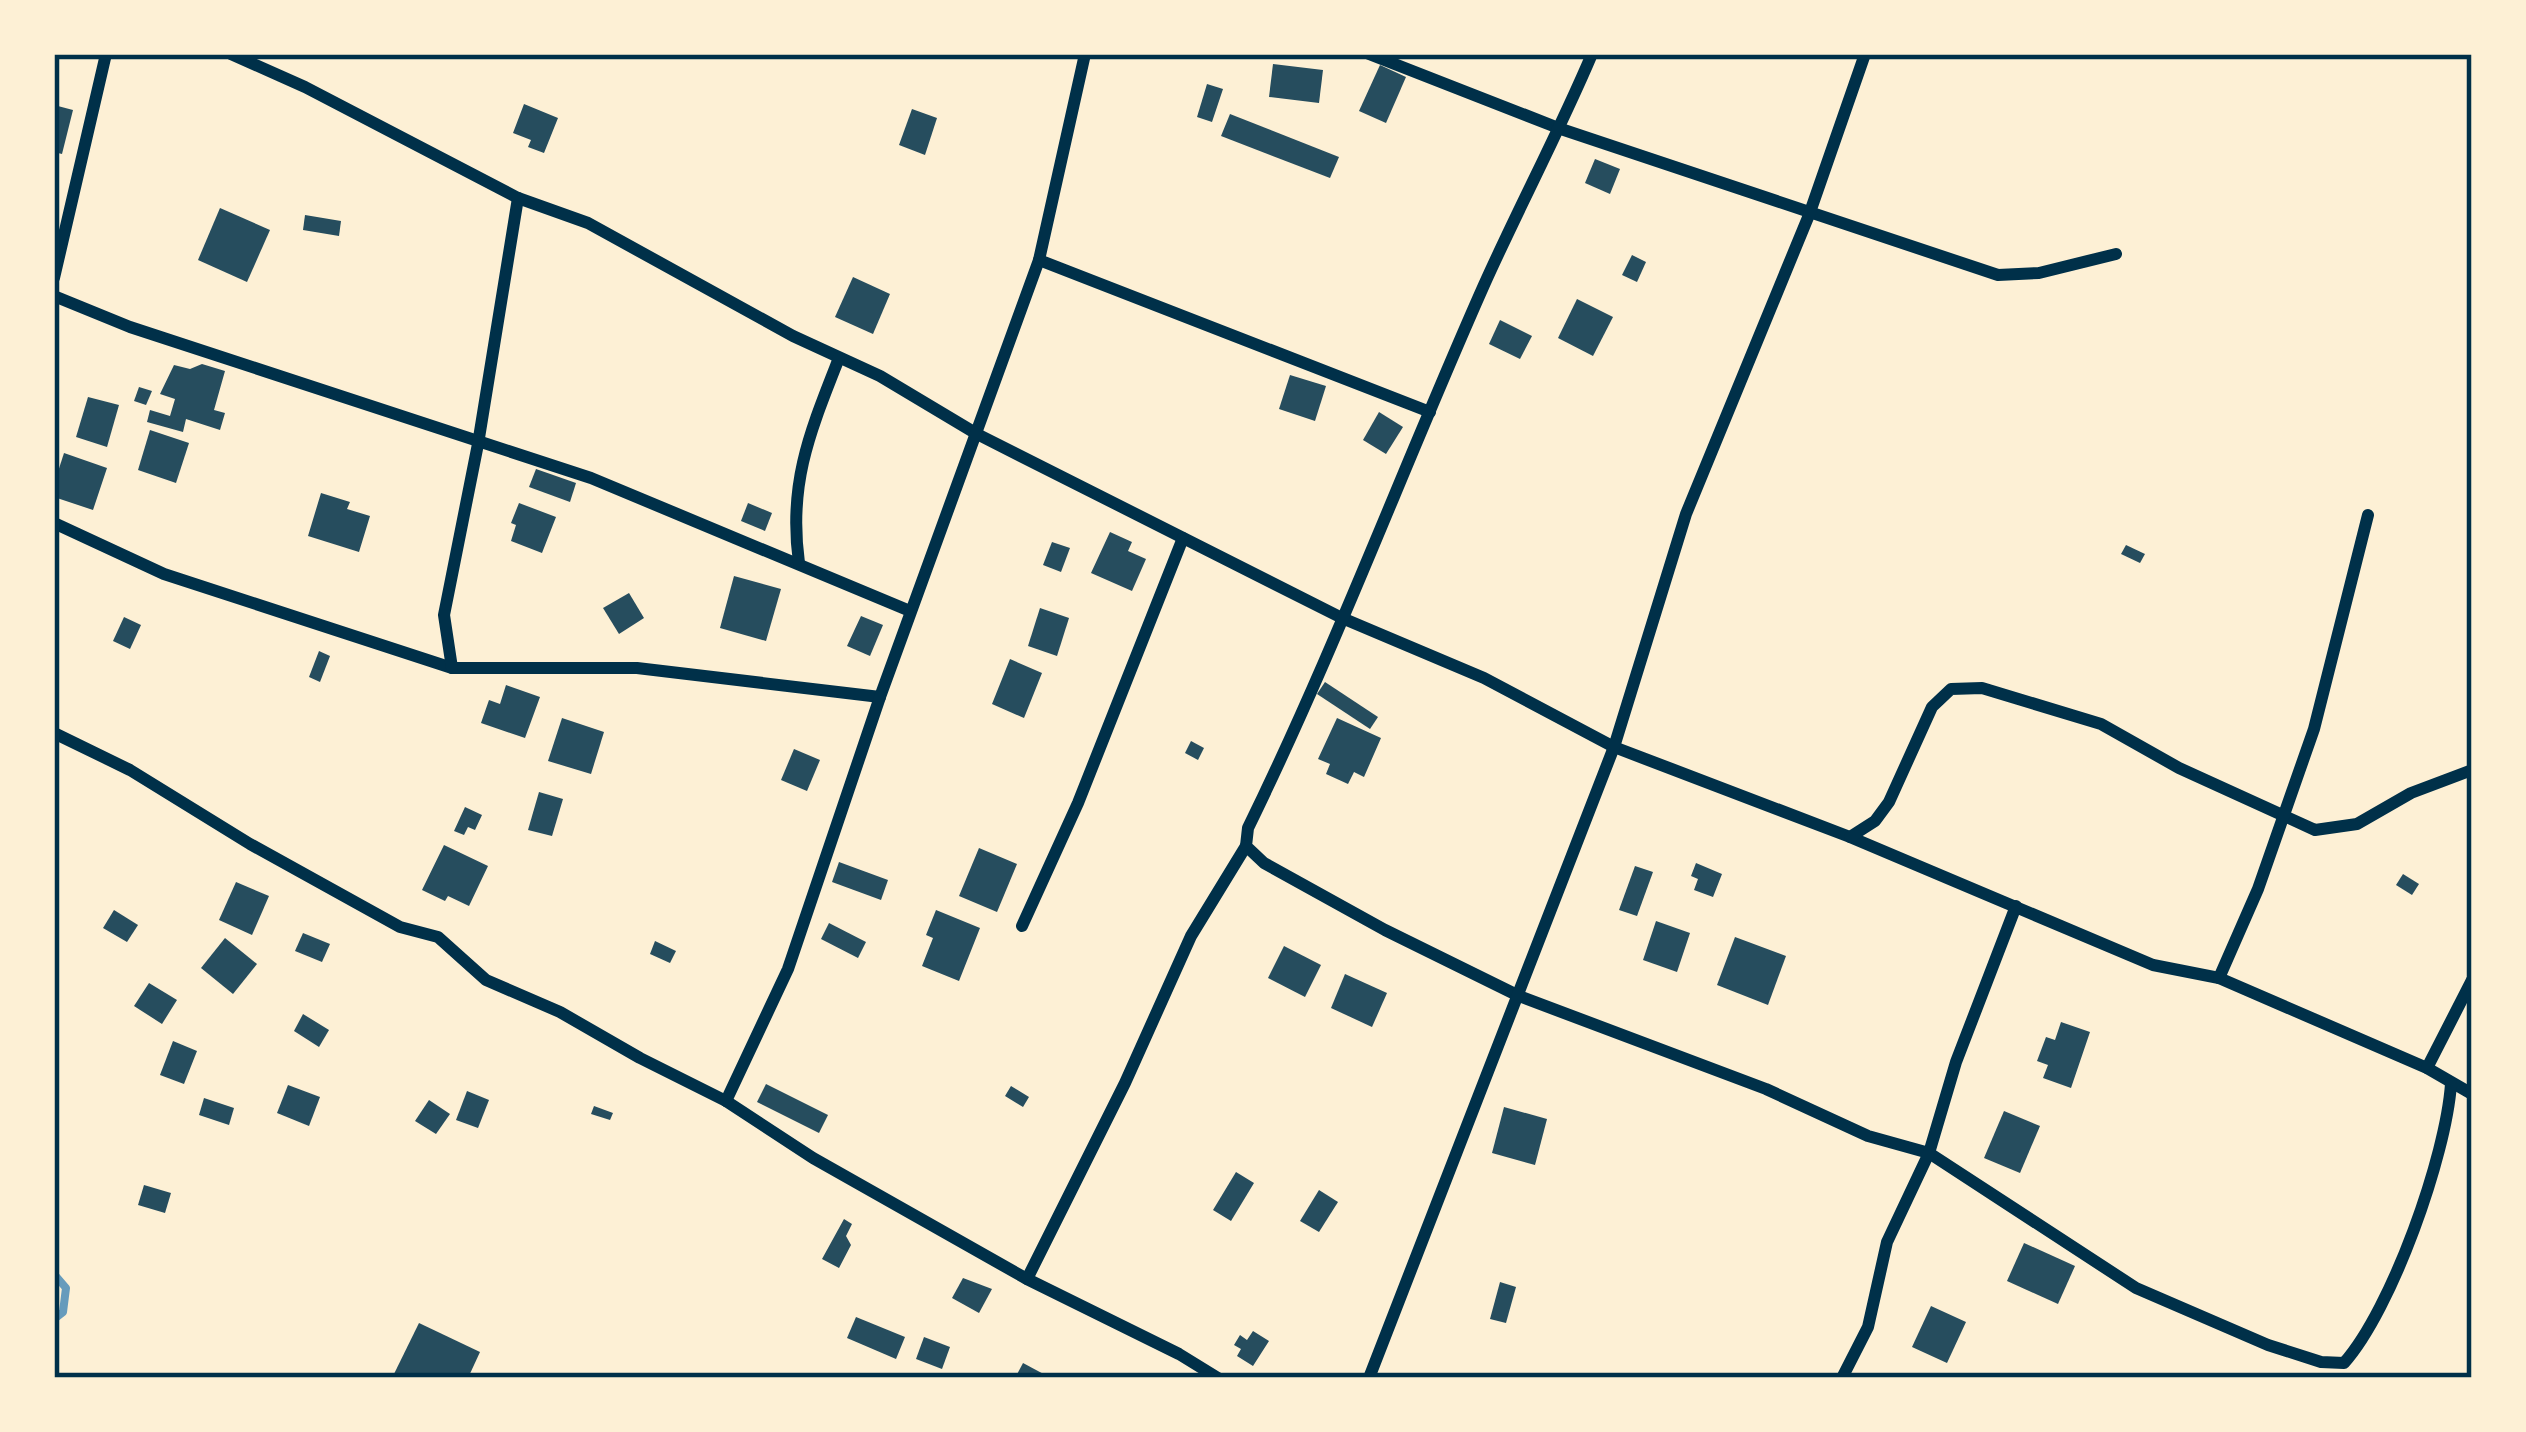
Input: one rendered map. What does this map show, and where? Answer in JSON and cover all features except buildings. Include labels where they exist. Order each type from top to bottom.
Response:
[{"type":"street","points":[[54,278],[106,54]]},
{"type":"street","points":[[232,54],[518,198],[588,224],[880,376],[977,434],[1342,618],[1484,678],[1614,747],[1850,837],[2153,964],[2218,978],[2427,1068],[2472,1094]]},
{"type":"street","points":[[726,1101],[788,969],[910,610],[1039,260],[1085,54]]},
{"type":"street","points":[[1369,54],[1561,129],[1998,275],[2038,273],[2116,254]]},
{"type":"street","points":[[1027,1280],[1125,1083],[1191,936],[1246,845],[1248,827],[1486,282],[1592,54]]},
{"type":"street","points":[[1369,1378],[1614,747],[1686,514],[1809,214],[1865,54]]},
{"type":"street","points":[[452,668],[444,615],[518,198]]},
{"type":"street","points":[[1039,260],[1430,412]]},
{"type":"street","points":[[54,296],[130,328],[591,478],[910,610]]},
{"type":"street","points":[[799,563],[793,519],[800,469],[839,358]]},
{"type":"street","points":[[2218,978],[2258,889],[2314,729],[2368,515]]},
{"type":"street","points":[[54,524],[164,574],[452,668],[637,668],[880,697]]},
{"type":"street","points":[[1022,926],[1078,803],[1183,538]]},
{"type":"street","points":[[1850,837],[1875,821],[1889,802],[1932,707],[1951,689],[1982,688],[2101,724],[2180,768],[2315,830],[2357,824],[2411,793],[2472,770]]},
{"type":"street","points":[[54,733],[130,770],[250,844],[400,927],[438,937],[486,980],[560,1012],[726,1101],[813,1158],[1027,1280],[1218,1378]]},
{"type":"street","points":[[1246,845],[1264,863],[1385,930],[1520,996],[1766,1088],[1868,1136],[1929,1154],[2136,1288],[2268,1345],[2321,1362],[2344,1363],[2362,1343],[2403,1254],[2449,1112],[2450,1084]]},
{"type":"street","points":[[1842,1378],[1868,1327],[1887,1242],[1929,1154],[1956,1062],[2016,906]]},
{"type":"street","points":[[2427,1068],[2472,980]]},
{"type":"waterway","points":[[54,1274],[66,1288],[63,1312],[54,1319]]}]
